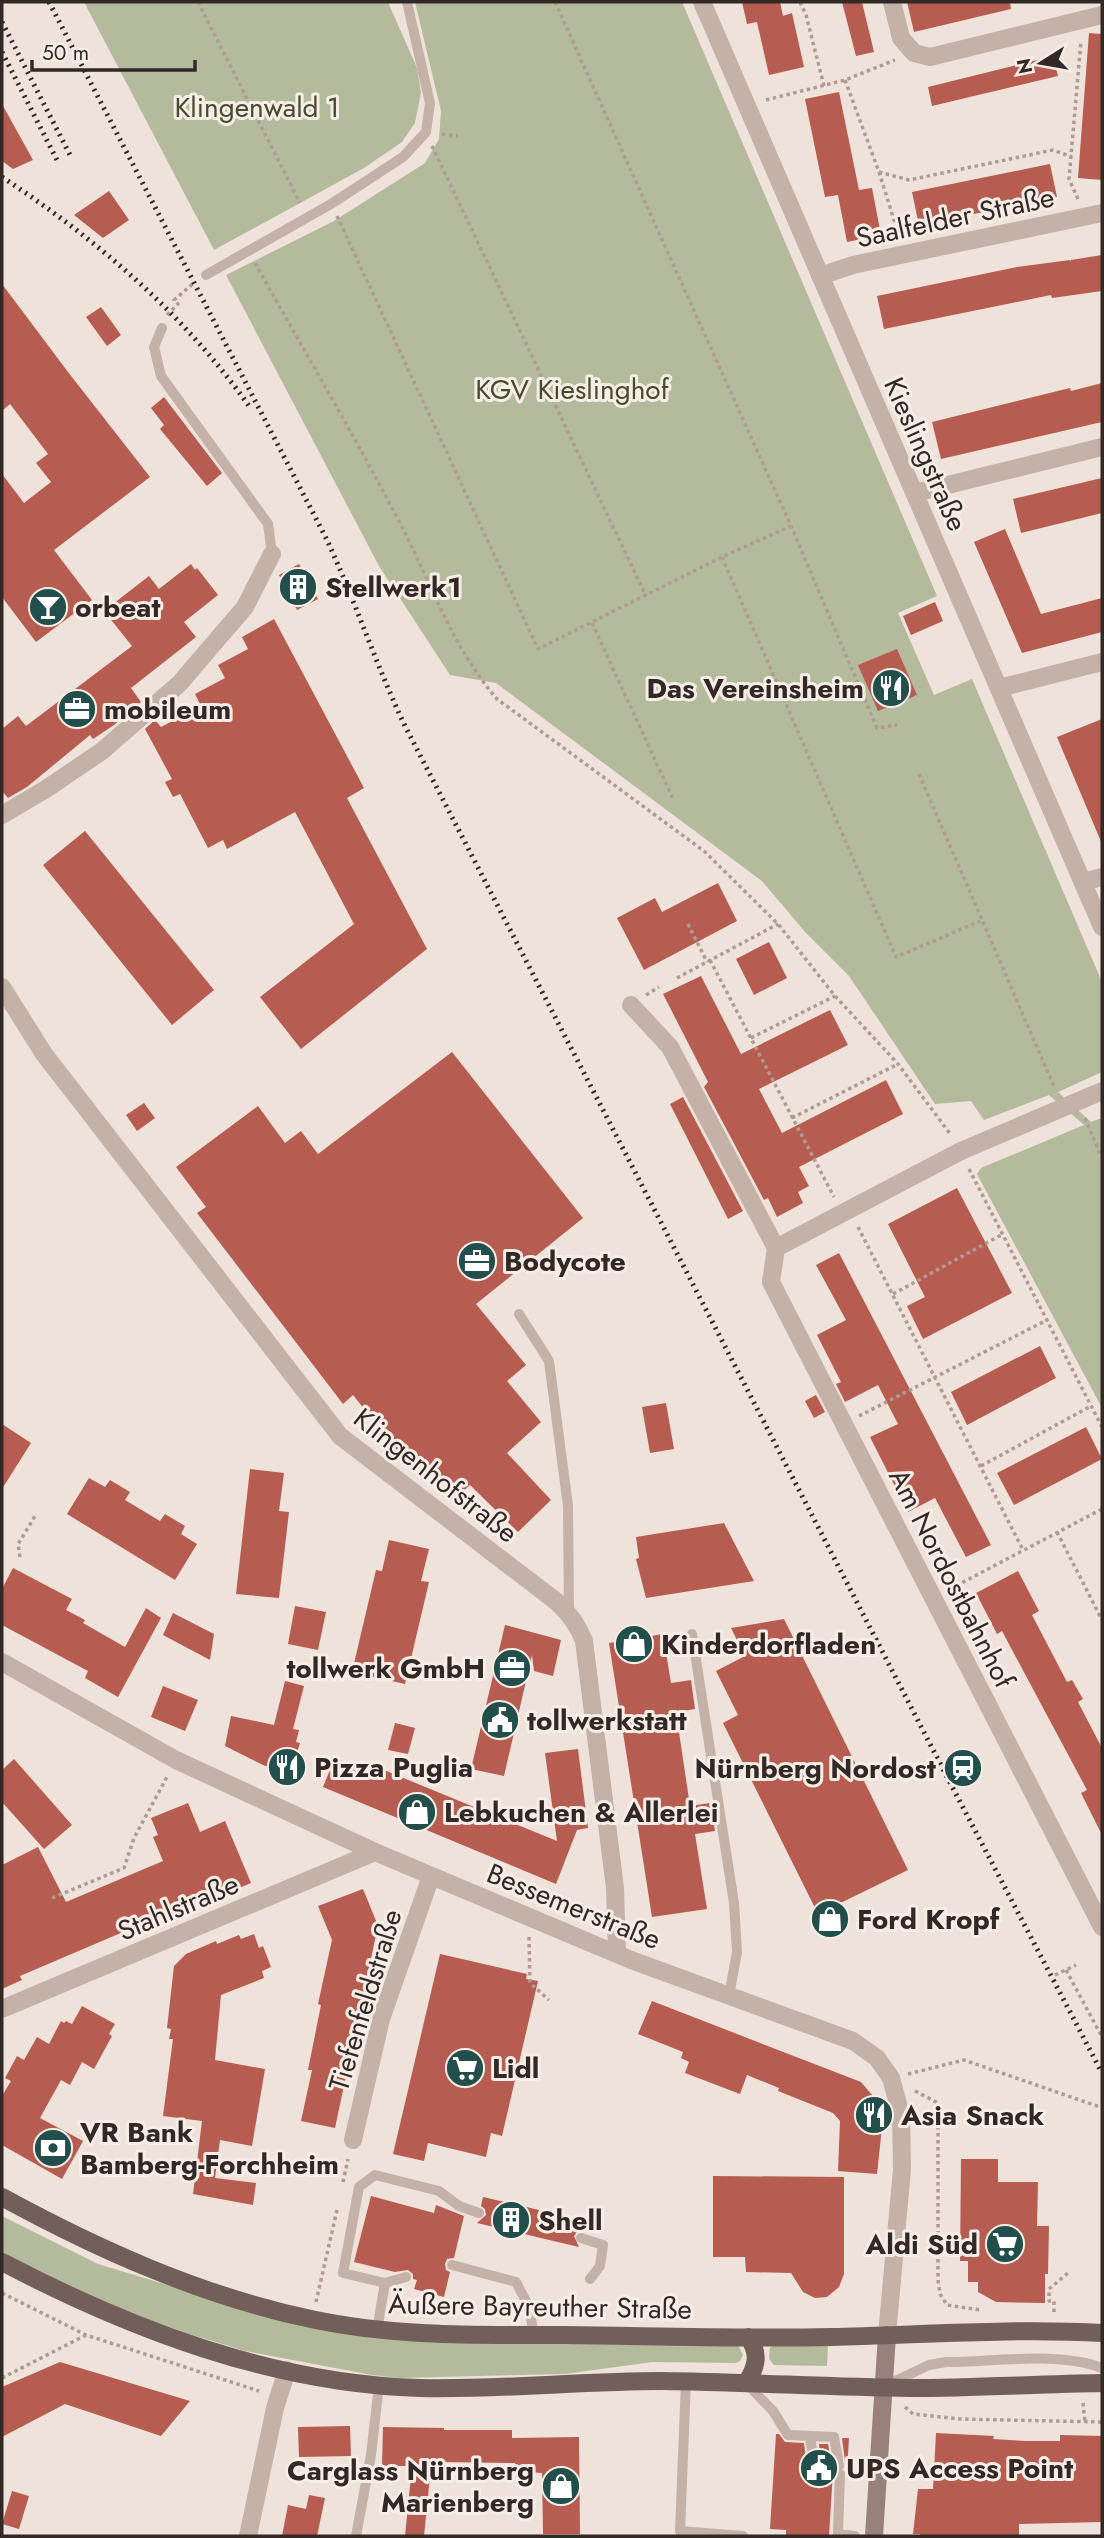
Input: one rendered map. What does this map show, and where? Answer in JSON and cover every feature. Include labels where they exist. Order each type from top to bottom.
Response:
[{"type":"main road","name":"Äußere Bayreuther Straße","points":[[2,2197],[76,2236],[155,2270],[232,2298],[312,2319],[377,2330],[436,2334],[748,2337],[979,2332],[1102,2333]]},
{"type":"main road","points":[[2,2262],[83,2301],[172,2338],[234,2358],[379,2385],[439,2388],[686,2381],[883,2387],[1102,2383]]},
{"type":"main road","points":[[874,2536],[887,2335]]},
{"type":"main road","points":[[746,2383],[755,2367],[756,2357],[754,2346],[748,2337]]},
{"type":"street","name":"Kieslingstraße","points":[[702,2],[1102,927]]},
{"type":"street","points":[[892,2],[901,38],[914,53],[930,57],[1102,15]]},
{"type":"street","name":"Saalfelder Straße","points":[[820,276],[905,254],[1094,215]]},
{"type":"street","points":[[915,493],[1102,447]]},
{"type":"street","points":[[2,815],[102,751],[178,684],[245,607],[272,554]]},
{"type":"street","points":[[999,688],[1102,662]]},
{"type":"street","points":[[1083,882],[1102,877]]},
{"type":"street","name":"Klingenhofstraße","points":[[2,987],[44,1054],[340,1436],[569,1614],[579,1628],[584,1641],[615,1888],[617,1953]]},
{"type":"street","points":[[631,1005],[670,1047],[776,1248],[961,1151],[1102,1091]]},
{"type":"street","name":"Am Nordostbahnhof","points":[[776,1248],[771,1282],[1102,1927]]},
{"type":"street","name":"Bessemerstraße","points":[[2,1662],[176,1760],[375,1852],[617,1953],[853,2041],[877,2058],[891,2078],[901,2115],[903,2144],[887,2335]]},
{"type":"street","name":"Stahlstraße","points":[[2,2009],[375,1852]]},
{"type":"street","name":"Tiefenfeldstraße","points":[[353,2140],[381,2019],[431,1876]]},
{"type":"street","points":[[248,2536],[278,2395],[287,2370]]},
{"type":"lane","points":[[206,275],[331,204],[403,157],[426,132],[430,103],[407,2]]},
{"type":"lane","points":[[162,328],[154,347],[161,376],[268,524],[272,554]]},
{"type":"lane","points":[[519,1314],[549,1361],[568,1506],[569,1614]]},
{"type":"lane","points":[[692,1633],[734,1903],[737,1952],[729,1996]]},
{"type":"lane","points":[[406,2277],[385,2283],[343,2273],[359,2187],[375,2175],[439,2190],[459,2206],[479,2213]]},
{"type":"lane","points":[[581,2238],[603,2245],[600,2266],[590,2278]]},
{"type":"lane","points":[[452,2265],[516,2282],[529,2307],[534,2335]]},
{"type":"lane","points":[[377,2330],[385,2283]]},
{"type":"lane","points":[[883,2387],[929,2365],[946,2362],[1055,2360],[1102,2368]]},
{"type":"lane","points":[[686,2381],[680,2532],[743,2536]]},
{"type":"lane","points":[[746,2383],[773,2411],[788,2435],[834,2437],[840,2470],[837,2535],[855,2536]]},
{"type":"lane","points":[[356,2536],[371,2455],[379,2385]]},
{"type":"lane","points":[[810,2436],[814,2465]]},
{"type":"path","points":[[198,2],[307,217]]},
{"type":"path","points":[[555,2],[790,526],[877,728],[897,724]]},
{"type":"path","points":[[800,2],[806,15],[824,86]]},
{"type":"path","points":[[1083,19],[1069,178],[1094,215]]},
{"type":"path","points":[[747,105],[845,80],[914,53]]},
{"type":"path","points":[[845,80],[879,172],[905,254]]},
{"type":"path","points":[[426,132],[646,596]]},
{"type":"path","points":[[879,172],[909,180],[1053,150],[1072,157]]},
{"type":"path","points":[[331,204],[538,649],[790,526]]},
{"type":"path","points":[[249,252],[399,522],[451,632],[483,682],[497,699],[704,850],[778,924],[835,996],[898,1064],[944,1123],[961,1151],[1102,1427]]},
{"type":"path","points":[[162,328],[166,325],[162,320],[178,304],[174,300],[206,275]]},
{"type":"path","points":[[722,557],[896,957],[981,921]]},
{"type":"path","points":[[592,623],[674,801]]},
{"type":"path","points":[[919,774],[981,921],[1070,1104],[1102,1157]]},
{"type":"path","points":[[688,924],[792,1118],[892,1294],[1023,1550]]},
{"type":"path","points":[[677,978],[778,924]]},
{"type":"path","points":[[751,1038],[835,996]]},
{"type":"path","points":[[792,1118],[898,1064]]},
{"type":"path","points":[[892,1294],[1003,1234]]},
{"type":"path","points":[[877,1407],[1047,1320]]},
{"type":"path","points":[[981,1466],[1091,1406]]},
{"type":"path","points":[[932,1598],[1102,1509]]},
{"type":"path","points":[[20,1557],[18,1544],[35,1516]]},
{"type":"path","points":[[1057,1532],[1102,1620]]},
{"type":"path","points":[[52,1898],[124,1868],[134,1838],[176,1760]]},
{"type":"path","points":[[529,1917],[530,1983],[549,2000]]},
{"type":"path","points":[[1055,1975],[1076,1965]]},
{"type":"path","points":[[1066,1970],[1102,2037]]},
{"type":"path","points":[[891,2078],[964,2060],[1102,2106]]},
{"type":"path","points":[[891,2078],[938,2104],[937,2280],[943,2300],[955,2308],[990,2311]]},
{"type":"path","points":[[342,2188],[353,2140]]},
{"type":"path","points":[[312,2319],[339,2201]]},
{"type":"path","points":[[1041,2312],[1054,2312],[1054,2301],[1049,2301],[1049,2289],[1068,2273]]},
{"type":"path","points":[[2,2293],[86,2334],[278,2395]]},
{"type":"path","points":[[2,2378],[86,2334]]},
{"type":"path","points":[[883,2387],[913,2414],[960,2419],[1102,2422]]},
{"type":"green space","name":"Klingenwald 1","points":[[84,2],[388,2],[417,68],[421,92],[415,123],[402,142],[364,168],[214,250]]},
{"type":"green space","name":"KGV Kieslinghof","points":[[415,2],[682,2],[937,596],[898,613],[934,695],[972,679],[1102,982],[1102,1072],[1058,1092],[1091,1122],[1102,1118],[1102,1408],[977,1174],[981,1168],[1084,1125],[1049,1095],[984,1120],[971,1101],[935,1104],[849,976],[806,933],[762,881],[496,683],[450,675],[379,566],[226,275],[334,221],[425,163],[439,139],[441,111]]},
{"type":"green space","points":[[2,2216],[98,2264],[287,2321],[738,2345],[743,2355],[736,2363],[652,2362],[565,2374],[399,2378],[372,2375],[245,2351],[113,2307],[2,2256]]},
{"type":"green space","points":[[775,2344],[828,2345],[827,2366],[774,2365],[769,2359],[770,2348]]},
{"type":"building","points":[[742,2],[780,2],[783,16],[792,13],[804,67],[769,75],[757,22],[747,24]]},
{"type":"building","points":[[842,2],[862,2],[874,52],[856,56]]},
{"type":"building","points":[[907,2],[1010,2],[1011,9],[914,32]]},
{"type":"building","points":[[1089,33],[1102,34],[1102,180],[1078,178]]},
{"type":"building","points":[[1053,56],[1058,76],[932,106],[928,87]]},
{"type":"building","points":[[839,92],[859,190],[872,188],[881,235],[847,242],[838,195],[825,197],[805,99]]},
{"type":"building","points":[[2,104],[33,160],[13,169],[2,161]]},
{"type":"building","points":[[1050,164],[1057,197],[919,225],[912,192]]},
{"type":"building","points":[[109,191],[129,220],[103,238],[74,215]]},
{"type":"building","points":[[1102,255],[1102,291],[1052,298],[1051,295],[884,329],[877,296],[1017,267],[1070,262]]},
{"type":"building","points":[[2,284],[150,477],[54,550],[92,600],[36,642],[2,597],[2,474],[24,503],[51,482],[36,463],[48,454],[10,404],[2,411]]},
{"type":"building","points":[[101,307],[121,335],[107,346],[86,317]]},
{"type":"building","points":[[1102,383],[1102,422],[941,459],[932,422],[1070,388],[1071,391]]},
{"type":"building","points":[[164,397],[222,473],[207,486],[160,429],[164,425],[151,408]]},
{"type":"building","points":[[1102,478],[1102,513],[1021,533],[1013,499]]},
{"type":"building","points":[[1005,529],[1041,614],[1102,598],[1102,632],[1022,653],[974,542]]},
{"type":"building","points":[[191,564],[218,595],[184,622],[196,637],[131,688],[141,702],[93,739],[90,735],[27,787],[8,798],[2,791],[2,729],[18,716],[26,726],[132,646],[104,611],[149,576],[159,589]]},
{"type":"building","name":"Stellwerk1","points":[[299,564],[318,599],[297,610],[279,575]]},
{"type":"building","points":[[935,602],[943,621],[911,635],[903,616]]},
{"type":"building","points":[[274,619],[364,788],[347,798],[427,949],[301,1049],[260,997],[354,924],[295,812],[227,849],[223,840],[208,848],[180,794],[173,797],[165,782],[172,779],[145,729],[155,720],[161,727],[201,706],[195,694],[225,678],[218,665],[248,649],[242,637]]},
{"type":"building","points":[[897,649],[917,695],[878,711],[858,665]]},
{"type":"building","points":[[1102,719],[1102,844],[1057,737]]},
{"type":"building","points":[[85,831],[214,990],[172,1025],[43,865]]},
{"type":"building","points":[[718,883],[737,921],[644,970],[617,918],[655,898],[662,912]]},
{"type":"building","points":[[769,942],[787,978],[754,995],[736,959]]},
{"type":"building","points":[[701,976],[741,1054],[830,1010],[848,1045],[759,1089],[782,1133],[886,1080],[903,1114],[799,1167],[809,1186],[798,1192],[803,1203],[777,1217],[768,1198],[764,1200],[704,1087],[708,1082],[663,994]]},
{"type":"building","points":[[452,1052],[583,1218],[476,1304],[526,1365],[507,1381],[541,1422],[507,1453],[551,1500],[518,1532],[470,1485],[461,1493],[397,1450],[353,1395],[343,1404],[197,1213],[206,1207],[176,1167],[258,1106],[285,1143],[301,1131],[318,1154]]},
{"type":"building","points":[[683,1097],[743,1211],[728,1219],[670,1104]]},
{"type":"building","points":[[144,1103],[155,1118],[137,1131],[126,1115]]},
{"type":"building","points":[[957,1188],[1012,1293],[923,1339],[907,1306],[925,1297],[888,1224]]},
{"type":"building","points":[[839,1253],[991,1545],[966,1557],[935,1498],[908,1512],[870,1437],[898,1424],[878,1385],[845,1402],[836,1384],[841,1382],[817,1335],[846,1320],[816,1265]]},
{"type":"building","points":[[1040,1346],[1056,1378],[967,1425],[951,1392]]},
{"type":"building","points":[[816,1395],[825,1412],[814,1418],[805,1401]]},
{"type":"building","points":[[666,1403],[674,1449],[650,1453],[642,1407]]},
{"type":"building","points":[[2,1424],[31,1443],[2,1489]]},
{"type":"building","points":[[1086,1427],[1102,1459],[1014,1505],[997,1473]]},
{"type":"building","points":[[250,1469],[284,1473],[279,1511],[289,1512],[279,1598],[236,1594]]},
{"type":"building","points":[[89,1478],[105,1487],[110,1480],[130,1492],[125,1500],[160,1521],[165,1514],[185,1526],[181,1534],[197,1544],[175,1580],[67,1514]]},
{"type":"building","points":[[724,1523],[754,1581],[646,1598],[636,1559],[639,1558],[636,1537]]},
{"type":"building","points":[[389,1540],[429,1549],[421,1581],[429,1582],[405,1684],[352,1672],[376,1570],[382,1571]]},
{"type":"building","points":[[13,1568],[72,1599],[66,1610],[125,1647],[146,1608],[161,1618],[118,1697],[85,1678],[88,1671],[2,1625],[2,1589]]},
{"type":"building","points":[[1018,1571],[1039,1611],[1032,1615],[1067,1682],[1072,1680],[1083,1699],[1078,1702],[1102,1748],[1102,1835],[1081,1793],[1087,1790],[1002,1631],[997,1634],[976,1593]]},
{"type":"building","points":[[295,1606],[326,1612],[318,1650],[288,1644]]},
{"type":"building","points":[[173,1613],[214,1634],[210,1660],[163,1635]]},
{"type":"building","points":[[784,1619],[908,1870],[818,1914],[723,1723],[738,1715],[716,1671],[745,1656],[731,1628]]},
{"type":"building","points":[[505,1625],[561,1640],[553,1676],[534,1671],[532,1655],[504,1776],[471,1769]]},
{"type":"building","points":[[663,1634],[671,1683],[691,1680],[695,1709],[676,1712],[690,1806],[710,1803],[715,1831],[695,1834],[707,1909],[652,1917],[609,1643]]},
{"type":"building","points":[[285,1681],[304,1686],[293,1729],[299,1730],[296,1742],[300,1743],[296,1756],[302,1757],[298,1777],[263,1765],[225,1746],[231,1716],[274,1725]]},
{"type":"building","points":[[163,1686],[198,1700],[185,1731],[151,1717]]},
{"type":"building","points":[[395,1723],[415,1728],[408,1754],[388,1750]]},
{"type":"building","points":[[578,1749],[588,1828],[577,1830],[556,1884],[323,1787],[335,1758],[359,1768],[362,1761],[557,1841],[545,1753]]},
{"type":"building","points":[[14,1759],[72,1825],[44,1849],[2,1802],[2,1770]]},
{"type":"building","points":[[188,1803],[200,1832],[225,1821],[251,1883],[206,1902],[205,1897],[20,1976],[22,1980],[2,1989],[2,1865],[38,1847],[66,1902],[163,1861],[153,1837],[158,1835],[151,1818]]},
{"type":"building","points":[[363,1889],[381,1933],[376,1935],[335,2128],[301,2121],[312,2070],[308,2070],[321,2005],[318,2004],[332,1940],[318,1906]]},
{"type":"building","points":[[254,1934],[259,1948],[263,1946],[271,1967],[262,1971],[264,1978],[221,1995],[215,2060],[265,2069],[252,2146],[220,2140],[215,2178],[256,2183],[253,2205],[193,2194],[202,2121],[163,2116],[173,2039],[169,2039],[171,2029],[167,2028],[174,1966],[186,1954],[216,1941],[217,1944],[239,1935],[241,1939]]},
{"type":"building","name":"Lidl","points":[[440,1954],[527,1974],[526,1979],[538,1981],[502,2136],[491,2133],[486,2157],[428,2143],[424,2161],[393,2154]]},
{"type":"building","points":[[652,2001],[861,2082],[873,2096],[880,2114],[882,2127],[877,2174],[838,2171],[840,2121],[833,2113],[778,2091],[779,2088],[747,2075],[740,2094],[685,2073],[689,2062],[681,2058],[683,2052],[638,2034]]},
{"type":"building","points":[[82,2006],[115,2024],[109,2034],[112,2036],[94,2069],[82,2062],[70,2085],[61,2080],[40,2118],[83,2141],[62,2179],[2,2145],[2,2096],[11,2081],[5,2078],[17,2056],[24,2060],[37,2037],[49,2044],[61,2021],[72,2024]]},
{"type":"building","name":"Aldi Süd","points":[[961,2159],[998,2159],[998,2182],[1038,2182],[1037,2226],[1049,2226],[1045,2303],[996,2302],[978,2292],[978,2282],[968,2282],[968,2261],[960,2261]]},
{"type":"building","points":[[713,2176],[844,2177],[844,2274],[839,2287],[827,2297],[815,2298],[803,2292],[791,2273],[746,2272],[745,2257],[713,2257]]},
{"type":"building","points":[[371,2196],[434,2213],[436,2205],[464,2216],[454,2258],[447,2259],[445,2264],[446,2270],[450,2272],[444,2297],[414,2289],[417,2280],[413,2279],[413,2274],[408,2270],[395,2272],[354,2262]]},
{"type":"building","name":"Shell","points":[[483,2197],[539,2210],[537,2218],[583,2229],[574,2236],[579,2247],[477,2223],[486,2215],[481,2206]]},
{"type":"building","points":[[60,2362],[190,2401],[161,2436],[65,2404],[2,2437],[2,2387]]},
{"type":"building","points":[[350,2426],[351,2456],[299,2457],[298,2427]]},
{"type":"building","points":[[383,2427],[512,2430],[512,2438],[579,2437],[580,2534],[543,2534],[542,2473],[515,2471],[515,2463],[443,2462],[443,2467],[431,2467],[424,2536],[405,2536],[412,2466],[382,2466]]},
{"type":"building","points":[[936,2433],[994,2436],[993,2439],[1025,2441],[1060,2441],[1060,2435],[1102,2436],[1102,2522],[1019,2524],[1019,2536],[913,2534],[918,2489],[933,2489]]},
{"type":"building","points":[[776,2434],[785,2442],[804,2443],[807,2466],[812,2471],[821,2466],[819,2444],[828,2444],[833,2471],[829,2536],[786,2536],[786,2530],[770,2529]]},
{"type":"building","points":[[842,2438],[849,2438],[847,2471],[846,2469]]},
{"type":"building","points":[[12,2491],[29,2496],[19,2529],[2,2524]]},
{"type":"building","points":[[309,2495],[325,2498],[317,2536],[282,2536],[288,2505],[306,2509]]},
{"type":"railway","points":[[49,2],[326,538],[405,726],[1102,2073]]},
{"type":"railway","points":[[2,22],[71,157]]},
{"type":"railway","points":[[2,52],[59,164]]},
{"type":"railway","points":[[2,177],[71,226],[136,280],[196,340],[249,406]]},
{"type":"place","name":"Stellwerk1","points":[[298,587]]},
{"type":"place","name":"orbeat","points":[[48,607]]},
{"type":"place","name":"Das Vereinsheim","points":[[891,688]]},
{"type":"place","name":"mobileum","points":[[77,709]]},
{"type":"place","name":"Bodycote","points":[[477,1261]]},
{"type":"place","name":"Kinderdorfladen","points":[[634,1644]]},
{"type":"place","name":"tollwerk GmbH","points":[[512,1668]]},
{"type":"place","name":"tollwerkstatt","points":[[500,1720]]},
{"type":"place","name":"Pizza Puglia","points":[[287,1767]]},
{"type":"place","name":"Nürnberg Nordost","points":[[963,1768]]},
{"type":"place","name":"Lebkuchen & Allerlei","points":[[417,1812]]},
{"type":"place","name":"Ford Kropf","points":[[830,1919]]},
{"type":"place","name":"Lidl","points":[[465,2068]]},
{"type":"place","name":"Asia Snack","points":[[874,2115]]},
{"type":"place","name":"VR Bank Bamberg-Forchheim","points":[[53,2148]]},
{"type":"place","name":"Shell","points":[[511,2220]]},
{"type":"place","name":"Aldi Süd","points":[[1005,2244]]},
{"type":"place","name":"UPS Access Point","points":[[819,2468]]},
{"type":"place","name":"Carglass Nürnberg Marienberg","points":[[561,2486]]}]
